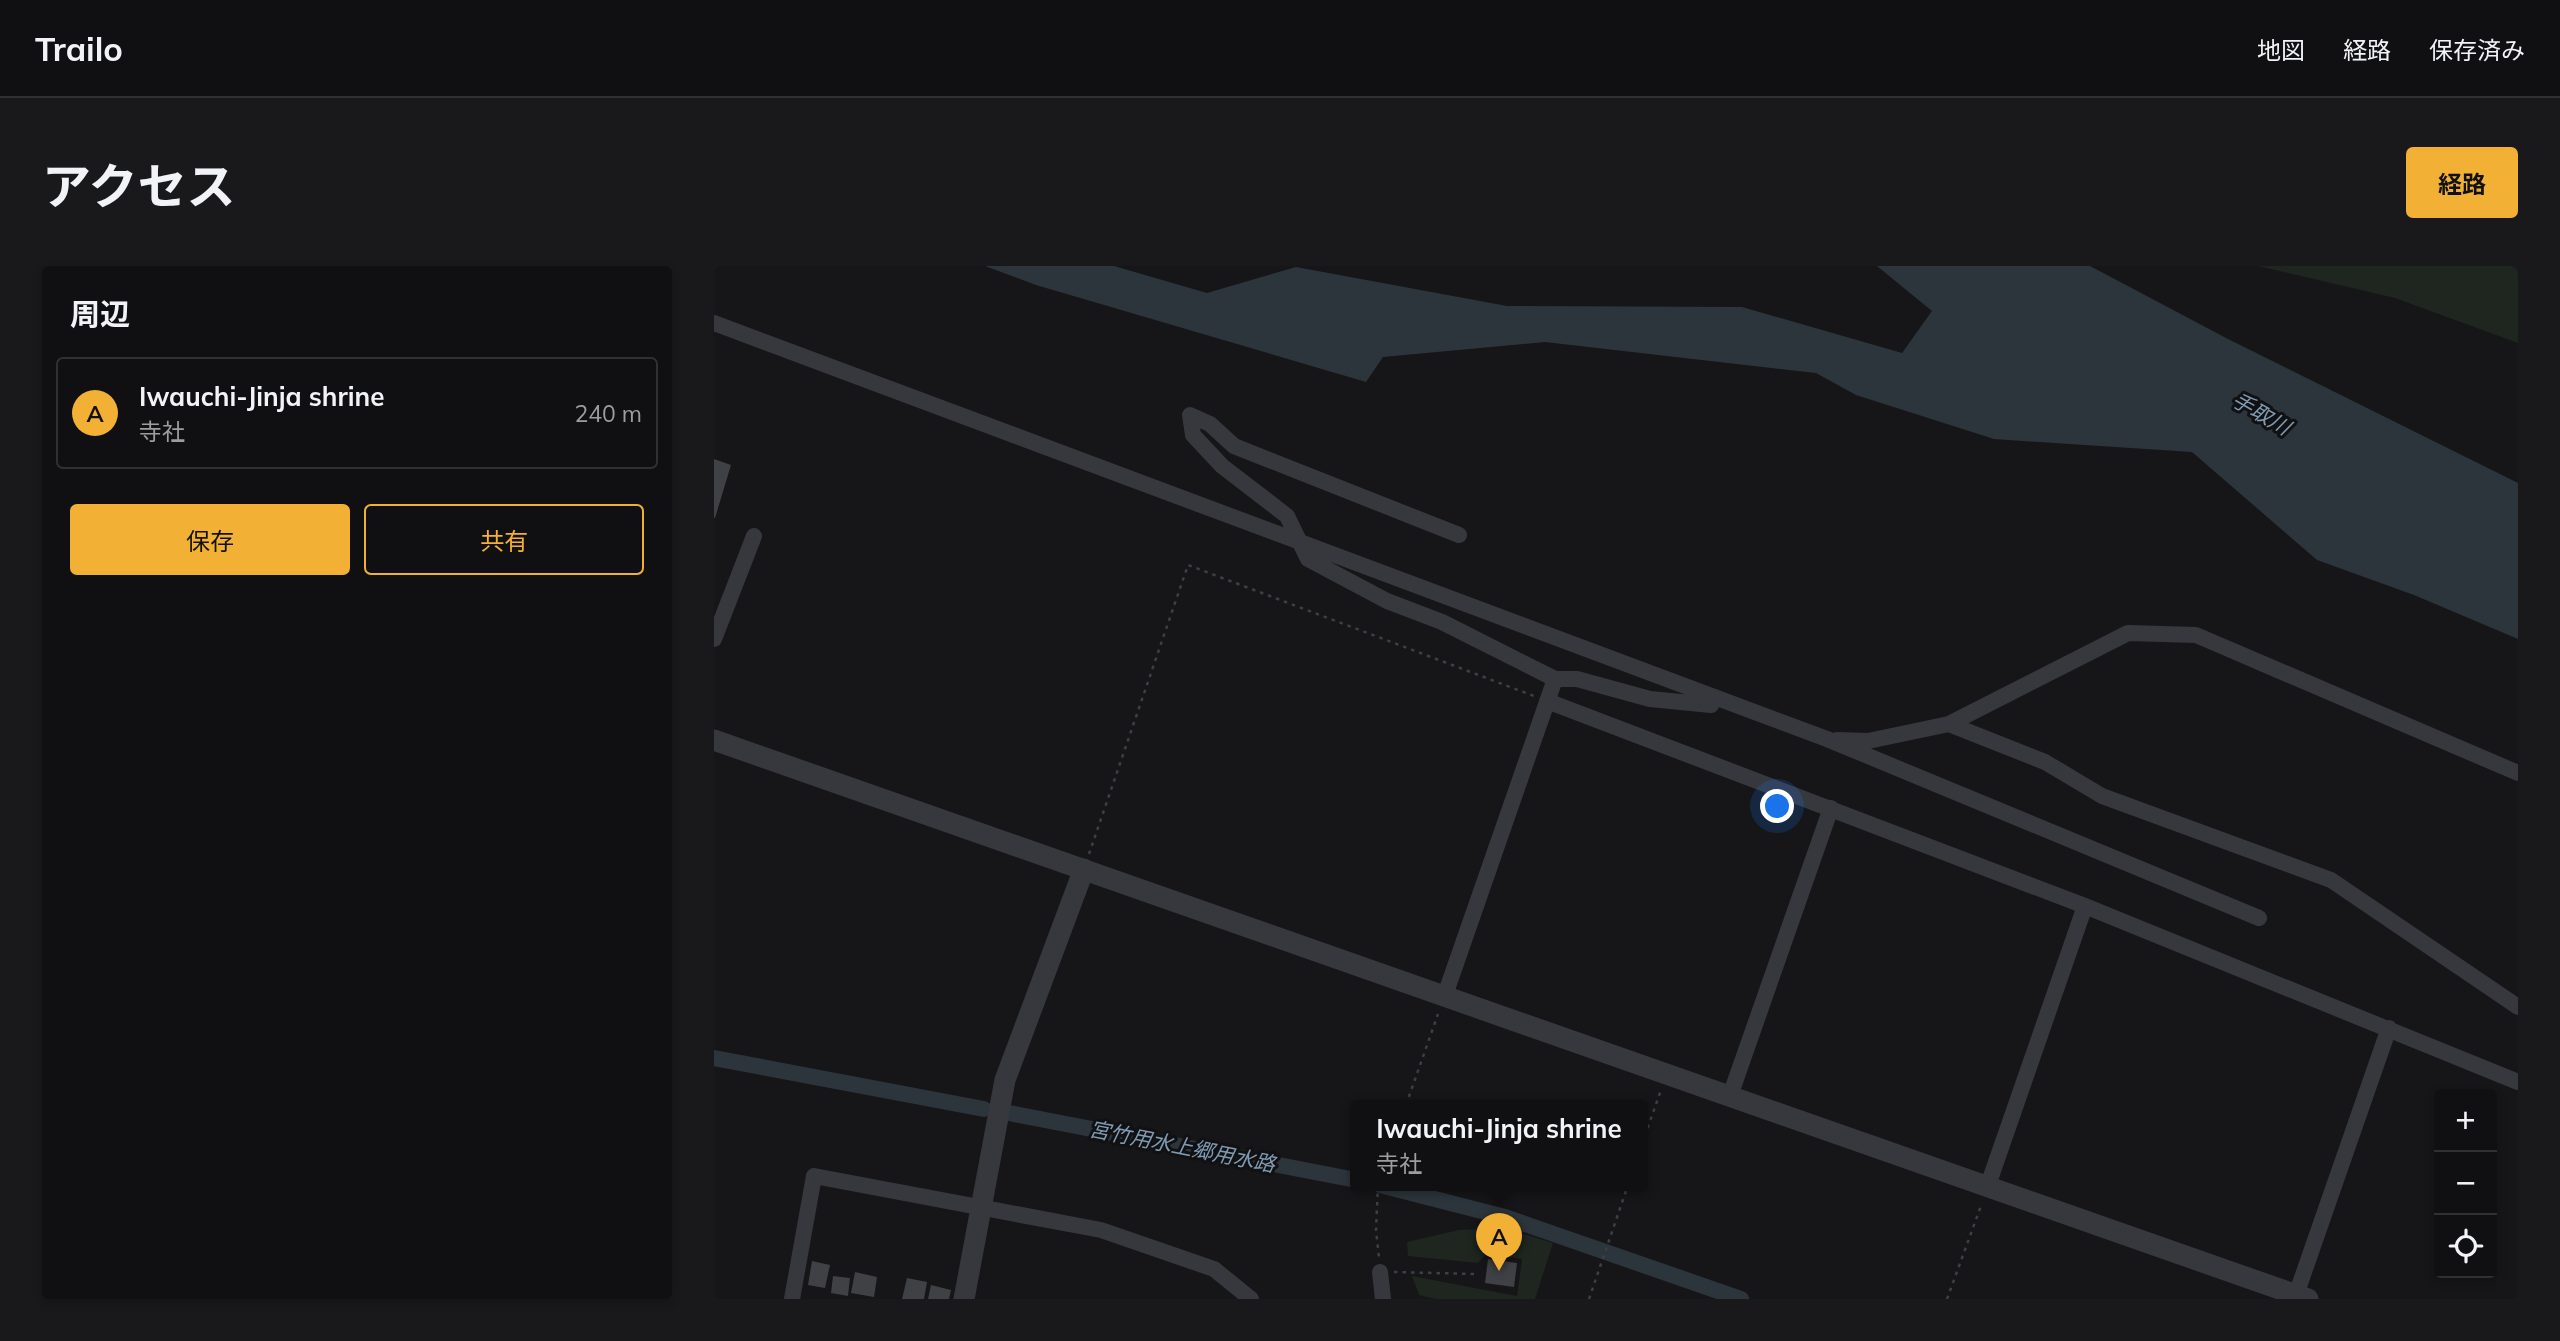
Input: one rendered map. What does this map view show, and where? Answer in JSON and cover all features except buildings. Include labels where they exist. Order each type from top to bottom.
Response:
[{"type":"street","points":[[714,323],[1827,739],[2259,918]]},
{"type":"street","points":[[1459,535],[1234,446],[1210,424],[1190,415],[1193,435],[1222,466],[1287,516],[1308,559],[1387,601],[1442,622],[1555,679],[1577,679],[1650,699],[1711,705],[1715,698]]},
{"type":"street","points":[[714,639],[754,536]]},
{"type":"street","points":[[1827,739],[1868,741],[1949,723],[2128,633],[2196,635],[2518,773]]},
{"type":"street","points":[[1445,995],[1555,679]]},
{"type":"street","points":[[1547,701],[2085,906],[2518,1082]]},
{"type":"street","points":[[1949,723],[2045,762],[2102,796],[2331,880],[2518,1007]]},
{"type":"street","points":[[714,740],[2302,1297],[2389,1028]]},
{"type":"street","points":[[1730,1096],[1831,808]]},
{"type":"street","points":[[964,1299],[1005,1080],[1084,869]]},
{"type":"street","points":[[1987,1188],[2085,906]]},
{"type":"street","points":[[792,1299],[814,1176],[981,1205],[1101,1230],[1214,1269],[1251,1299]]},
{"type":"street","points":[[1380,1272],[1384,1299]]},
{"type":"path","points":[[1084,869],[1188,565],[1547,701]]},
{"type":"path","points":[[1408,1100],[1445,995]]},
{"type":"path","points":[[1648,1129],[1667,1074]]},
{"type":"path","points":[[1947,1299],[1987,1188]]},
{"type":"path","points":[[1377,1191],[1380,1272],[1475,1274]]},
{"type":"path","points":[[1588,1299],[1626,1191]]},
{"type":"shaded area","points":[[2258,266],[2518,266],[2518,343],[2395,298]]},
{"type":"shaded area","points":[[1504,1228],[1553,1243],[1535,1299],[1435,1299],[1419,1295],[1412,1276],[1517,1296],[1522,1259],[1486,1254],[1478,1263],[1408,1256],[1407,1242],[1459,1230]]},
{"type":"water","name":"手取川","points":[[985,266],[1114,266],[1207,293],[1296,267],[1507,306],[1742,307],[1902,353],[1932,311],[1877,266],[2090,266],[2228,339],[2518,483],[2518,639],[2414,595],[2317,560],[2192,452],[1994,439],[1856,395],[1816,373],[1545,342],[1383,357],[1366,382],[1036,285]]},
{"type":"waterway","name":"宮竹用水上郷用水路","points":[[714,1058],[984,1109]]},
{"type":"waterway","name":"宮竹用水上郷用水路","points":[[1009,1113],[1350,1179]]},
{"type":"waterway","name":"宮竹用水上郷用水路","points":[[1403,1191],[1505,1217],[1741,1299]]},
{"type":"place","name":"Iwauchi-Jinja shrine","points":[[1499,1271]]}]
